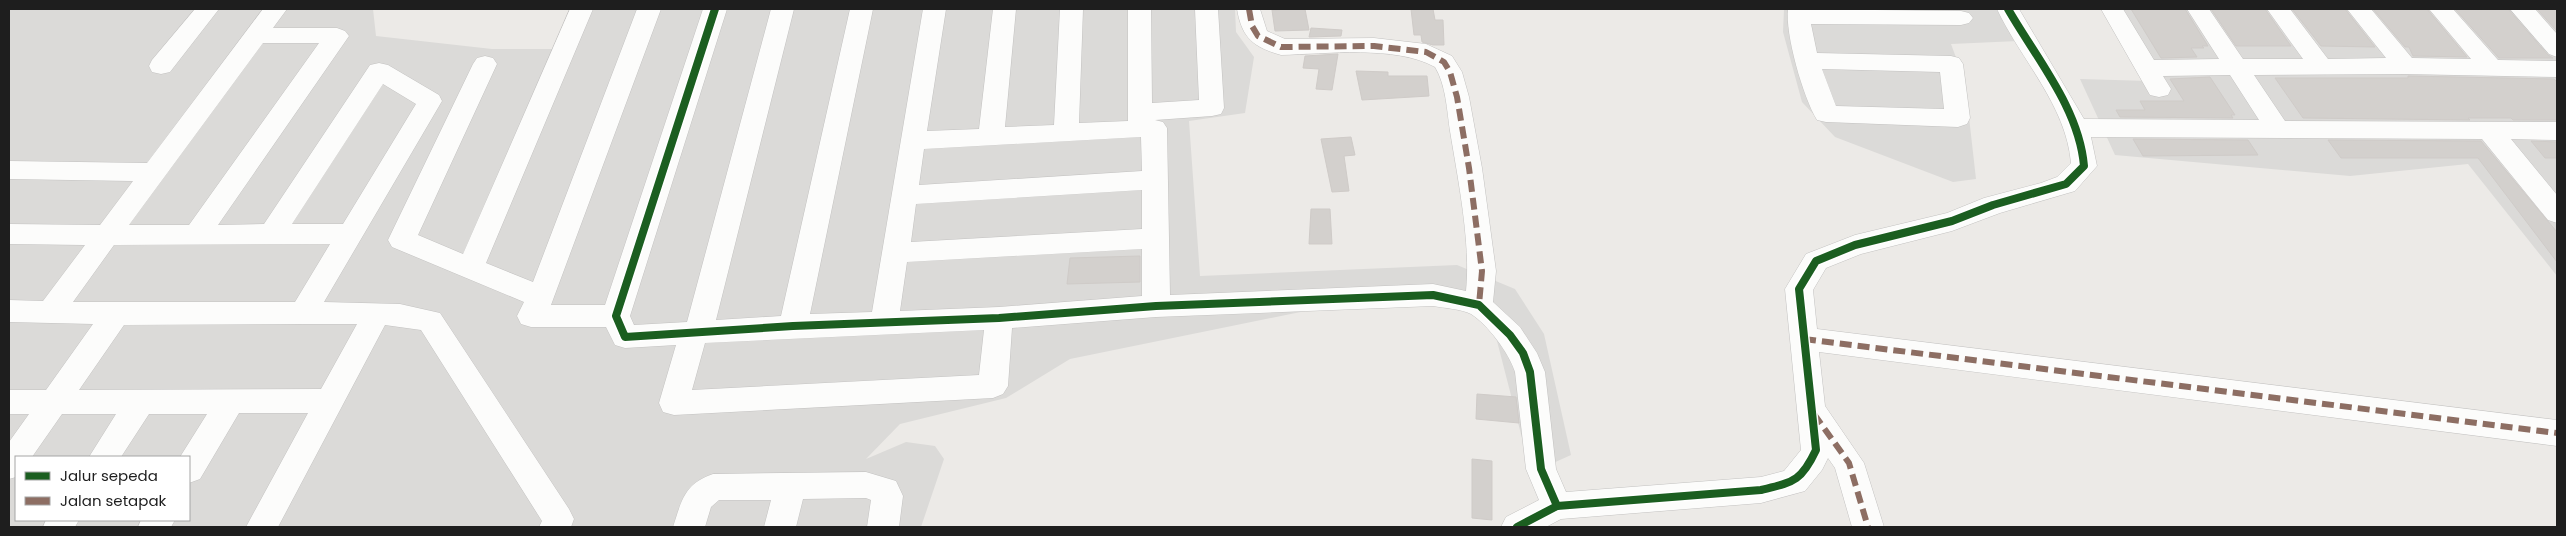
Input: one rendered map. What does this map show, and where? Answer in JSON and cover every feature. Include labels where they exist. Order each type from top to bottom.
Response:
[{"type":"street","points":[[161,66],[207,9]]},
{"type":"street","points":[[51,311],[275,9]]},
{"type":"street","points":[[470,269],[581,9]]},
{"type":"street","points":[[616,316],[531,316],[541,297],[649,9]]},
{"type":"street","points":[[715,9],[616,316],[625,337],[696,334],[793,326],[884,324],[999,318],[1156,306],[1433,295],[1479,305],[1510,335],[1523,353],[1530,372],[1535,430],[1541,469],[1557,506]]},
{"type":"street","points":[[782,9],[696,334],[674,403],[993,386],[999,318]]},
{"type":"street","points":[[793,326],[861,9]]},
{"type":"street","points":[[884,324],[934,9]]},
{"type":"street","points":[[991,137],[1004,9]]},
{"type":"street","points":[[1066,133],[1071,9]]},
{"type":"street","points":[[1139,9],[1140,121]]},
{"type":"street","points":[[913,141],[1066,133],[1212,108],[1207,9]]},
{"type":"street","points":[[1249,9],[1252,26],[1258,36],[1281,47],[1374,46],[1426,52],[1444,62],[1450,72],[1457,97],[1470,168],[1482,271],[1479,305]]},
{"type":"street","points":[[1517,527],[1557,506],[1761,490],[1794,482],[1811,461],[1816,450],[1810,408],[1799,289],[1816,262],[1855,245],[1952,221],[1994,205],[2066,184],[2084,166],[2085,155],[2077,128],[2008,9]]},
{"type":"street","points":[[2112,9],[2159,90]]},
{"type":"street","points":[[2198,9],[2276,127]]},
{"type":"street","points":[[2278,9],[2322,68]]},
{"type":"street","points":[[2359,9],[2405,66]]},
{"type":"street","points":[[2441,9],[2491,67]]},
{"type":"street","points":[[2522,9],[2557,49]]},
{"type":"street","points":[[1809,61],[1951,64],[1958,118],[1826,114],[1809,61],[1798,13],[1961,18]]},
{"type":"street","points":[[196,235],[337,36],[256,35]]},
{"type":"street","points":[[485,64],[402,240],[541,297]]},
{"type":"street","points":[[2146,68],[2405,66],[2557,69]]},
{"type":"street","points":[[272,234],[379,71],[430,102],[303,313]]},
{"type":"street","points":[[1140,121],[1154,128],[1156,306]]},
{"type":"street","points":[[2077,128],[2276,127],[2557,131]]},
{"type":"street","points":[[2488,129],[2554,206]]},
{"type":"street","points":[[9,170],[154,172]]},
{"type":"street","points":[[904,195],[1154,180]]},
{"type":"street","points":[[9,234],[350,234]]},
{"type":"street","points":[[895,253],[1155,238]]},
{"type":"street","points":[[9,311],[116,314],[377,313],[430,321],[558,518],[555,527]]},
{"type":"street","points":[[262,527],[377,313]]},
{"type":"street","points":[[16,456],[116,314]]},
{"type":"street","points":[[1804,339],[2557,434]]},
{"type":"street","points":[[9,402],[330,400]]},
{"type":"street","points":[[105,456],[140,402]]},
{"type":"street","points":[[190,468],[230,402]]},
{"type":"street","points":[[1810,408],[1849,463],[1868,527]]},
{"type":"street","points":[[689,527],[698,499],[712,487],[866,485],[880,488],[887,496],[883,527]]},
{"type":"street","points":[[780,527],[790,486]]},
{"type":"shaded area","points":[[9,9],[373,9],[376,36],[492,49],[567,49],[581,9],[1235,9],[1236,32],[1254,57],[1245,113],[1189,121],[1200,276],[1457,265],[1515,289],[1544,334],[1571,455],[1531,473],[1497,341],[1476,309],[1444,298],[1325,307],[1070,359],[1006,398],[900,424],[866,459],[906,442],[935,446],[944,459],[921,527],[9,527]]},
{"type":"shaded area","points":[[1784,9],[2000,9],[2018,41],[1951,44],[1965,82],[1976,179],[1953,182],[1835,137],[1802,102],[1783,32]]},
{"type":"shaded area","points":[[2109,9],[2557,9],[2557,276],[2468,164],[2350,176],[2115,155],[2080,79],[2149,81]]},
{"type":"building","points":[[1305,9],[1309,30],[1275,31],[1272,10]]},
{"type":"building","points":[[1411,9],[1433,9],[1435,20],[1443,20],[1444,45],[1422,42],[1421,35],[1414,35]]},
{"type":"building","points":[[2131,9],[2185,9],[2208,46],[2202,46],[2204,48],[2191,48],[2197,57],[2161,58]]},
{"type":"building","points":[[2211,9],[2265,9],[2291,46],[2236,46]]},
{"type":"building","points":[[2292,9],[2345,9],[2375,47],[2321,46]]},
{"type":"building","points":[[2373,9],[2427,9],[2467,57],[2413,56],[2409,47],[2405,47]]},
{"type":"building","points":[[2455,9],[2508,9],[2548,55],[2553,58],[2499,58]]},
{"type":"building","points":[[2537,9],[2557,9],[2557,31]]},
{"type":"building","points":[[1311,28],[1342,30],[1341,36],[1309,37]]},
{"type":"building","points":[[1338,54],[1332,90],[1316,89],[1319,69],[1303,68],[1305,56]]},
{"type":"building","points":[[1356,71],[1388,72],[1388,76],[1427,76],[1429,96],[1362,100]]},
{"type":"building","points":[[2408,76],[2554,79],[2557,82],[2557,120],[2513,120],[2511,118],[2468,118],[2470,120],[2303,118],[2275,78],[2408,78]]},
{"type":"building","points":[[2210,77],[2235,115],[2231,115],[2233,118],[2120,117],[2116,110],[2145,110],[2140,101],[2184,101],[2170,79]]},
{"type":"building","points":[[1351,137],[1355,155],[1344,156],[1349,191],[1332,192],[1321,139]]},
{"type":"building","points":[[2133,139],[2248,140],[2258,155],[2143,156]]},
{"type":"building","points":[[2328,140],[2481,141],[2557,232],[2557,262],[2478,158],[2341,158]]},
{"type":"building","points":[[2531,141],[2557,142],[2557,158],[2545,158]]},
{"type":"building","points":[[1311,209],[1330,209],[1332,244],[1309,244]]},
{"type":"building","points":[[1140,256],[1140,282],[1067,284],[1070,258]]},
{"type":"building","points":[[1477,394],[1516,397],[1519,423],[1476,419]]},
{"type":"building","points":[[1472,459],[1492,461],[1492,520],[1472,518]]},
{"type":"marked path","points":[[1249,9],[1252,26],[1258,36],[1281,47],[1374,46],[1426,52],[1444,62],[1450,72],[1457,97],[1469,168],[1482,271],[1479,305]]},
{"type":"marked path","points":[[1804,339],[2557,433]]},
{"type":"marked path","points":[[1814,414],[1849,463],[1868,527]]},
{"type":"cycle path","points":[[715,9],[616,316],[625,337],[793,326],[999,318],[1156,306],[1433,295],[1479,305],[1510,335],[1523,353],[1530,372],[1535,430],[1541,469],[1557,506]]},
{"type":"cycle path","points":[[1517,527],[1557,506],[1761,490],[1794,482],[1811,461],[1816,450],[1810,408],[1799,289],[1816,261],[1855,245],[1952,221],[1993,205],[2066,184],[2084,166],[2082,149],[2067,109],[2008,9]]}]
